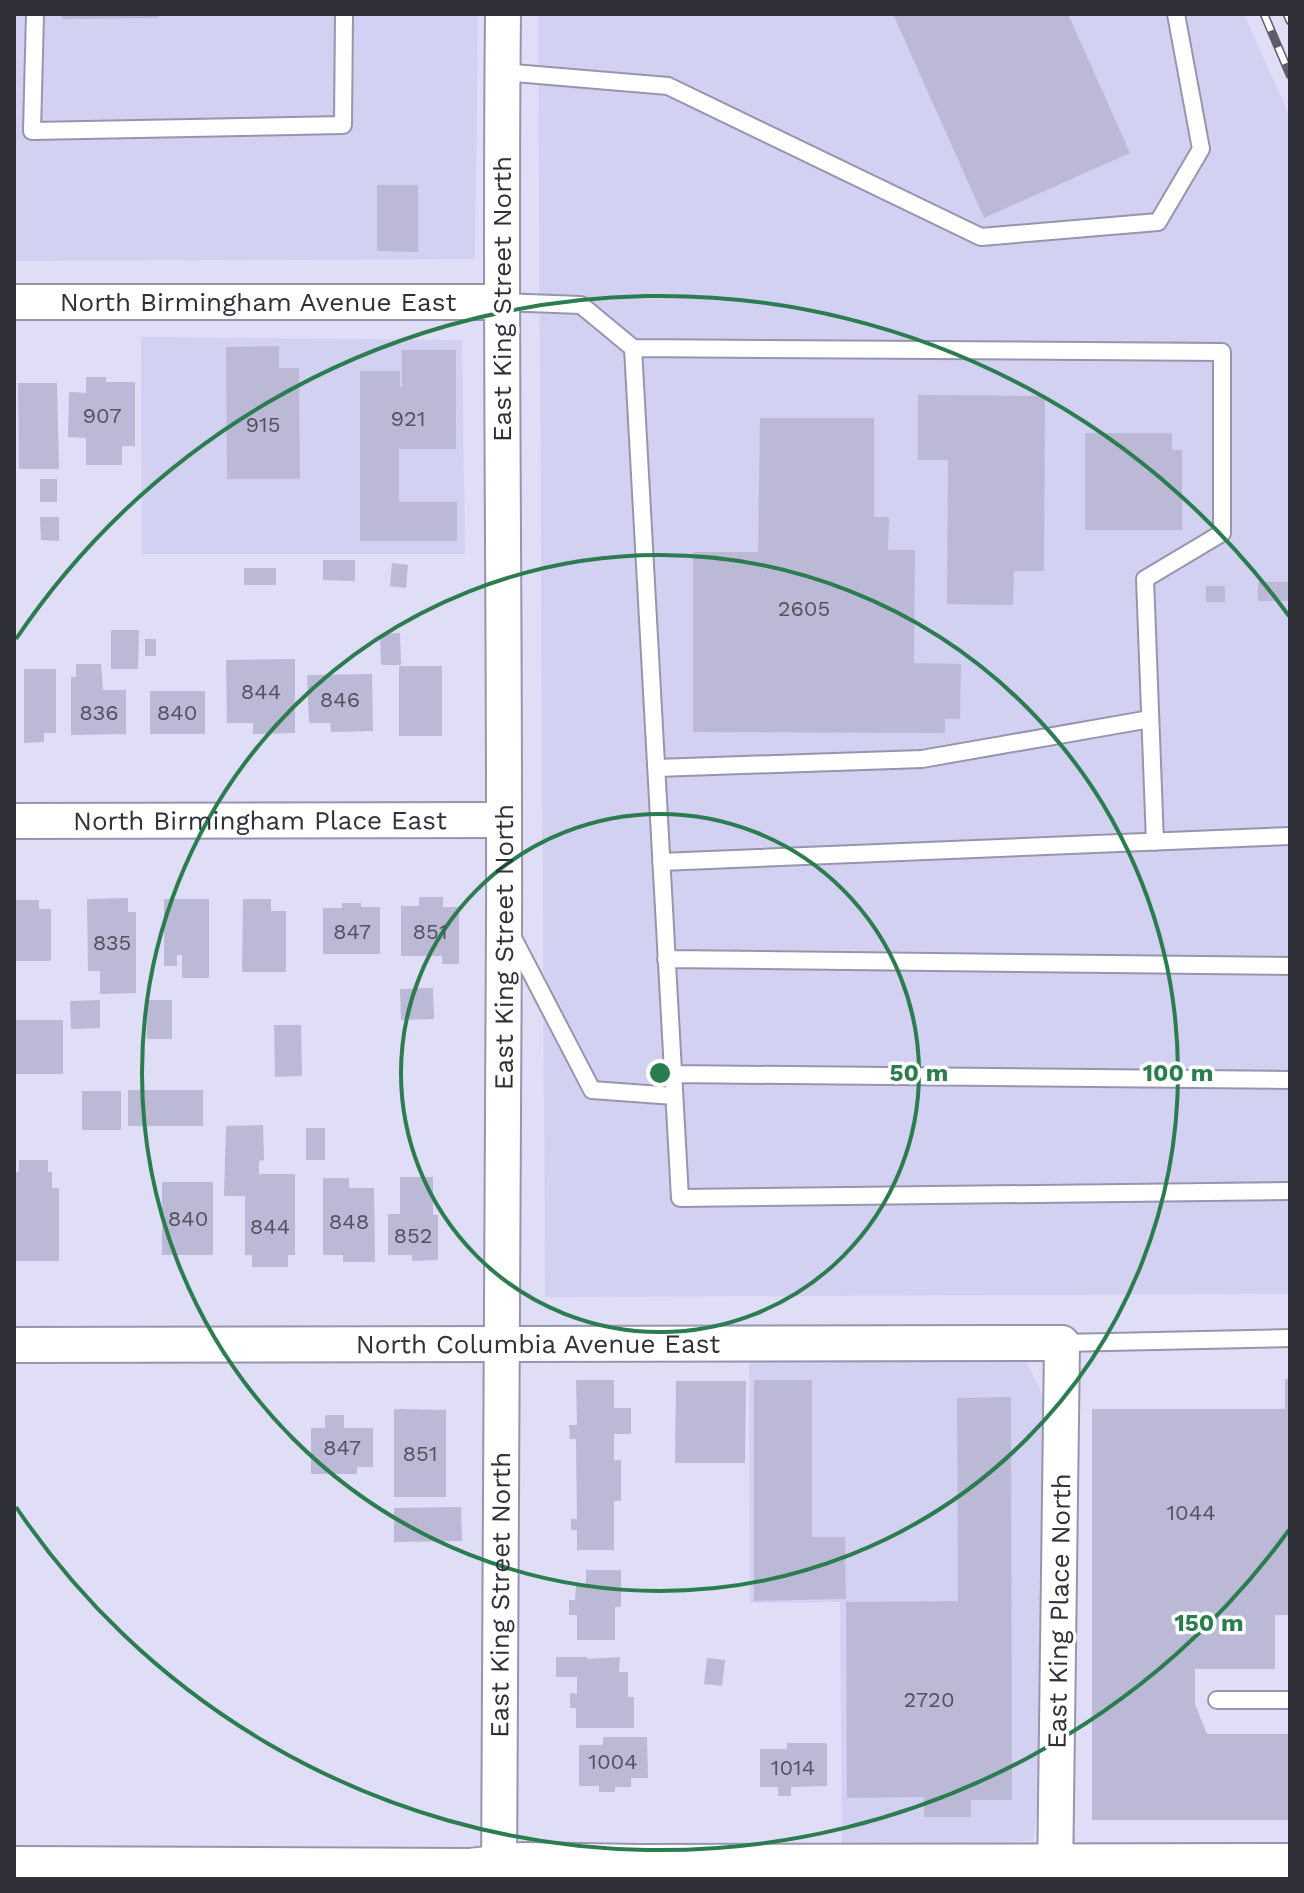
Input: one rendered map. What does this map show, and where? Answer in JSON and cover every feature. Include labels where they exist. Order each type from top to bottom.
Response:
[{"type":"street","name":"East King Street North","points":[[499,1871],[504,1346],[500,302],[503,14]]},
{"type":"street","name":"North Birmingham Avenue East","points":[[14,302],[500,302]]},
{"type":"street","name":"North Birmingham Place East","points":[[14,821],[504,820]]},
{"type":"street","name":"North Columbia Avenue East","points":[[14,1345],[1062,1343]]},
{"type":"street","name":"East King Place North","points":[[1055,1870],[1062,1343]]},
{"type":"street","points":[[14,1864],[470,1866],[499,1871],[522,1860],[1055,1870],[1290,1861]]},
{"type":"lane","points":[[35,14],[32,131],[343,125],[344,14]]},
{"type":"lane","points":[[502,72],[668,86],[981,237],[996,236],[1158,222],[1201,149],[1176,14]]},
{"type":"lane","points":[[500,302],[581,305],[633,348],[1222,352],[1222,533],[1145,579],[1155,842]]},
{"type":"lane","points":[[633,348],[680,1198],[1290,1191]]},
{"type":"lane","points":[[656,768],[922,759],[1150,719]]},
{"type":"lane","points":[[661,862],[1290,836]]},
{"type":"lane","points":[[504,920],[592,1090],[674,1096]]},
{"type":"lane","points":[[666,959],[1290,966]]},
{"type":"lane","points":[[673,1074],[1290,1080]]},
{"type":"lane","points":[[1062,1343],[1290,1338]]},
{"type":"lane","points":[[1217,1700],[1290,1700]]},
{"type":"shaded area","points":[[14,14],[478,14],[475,259],[14,261]]},
{"type":"shaded area","points":[[538,14],[1244,14],[1290,117],[1290,1294],[545,1297]]},
{"type":"shaded area","points":[[141,337],[462,340],[465,554],[142,554]]},
{"type":"shaded area","points":[[749,1356],[1026,1361],[1049,1409],[1038,1803],[1033,1841],[842,1846],[840,1602],[750,1603]]},
{"type":"building","points":[[62,14],[158,14],[158,18],[62,19]]},
{"type":"building","points":[[893,14],[1068,14],[1130,153],[984,218]]},
{"type":"building","points":[[377,185],[418,185],[418,252],[377,251]]},
{"type":"building","points":[[279,346],[279,368],[299,368],[300,479],[227,479],[226,347]]},
{"type":"building","points":[[402,350],[456,350],[456,449],[399,449],[399,502],[457,502],[457,541],[360,541],[360,371],[400,371],[402,387]]},
{"type":"building","points":[[86,377],[106,377],[106,382],[135,382],[135,446],[122,446],[122,465],[86,465],[86,438],[68,437],[69,392],[86,393]]},
{"type":"building","points":[[18,383],[57,383],[59,469],[19,469]]},
{"type":"building","points":[[918,395],[1045,396],[1044,571],[1014,571],[1013,605],[947,604],[948,460],[918,460]]},
{"type":"building","points":[[760,418],[874,418],[874,517],[889,517],[888,550],[915,550],[914,663],[961,664],[960,719],[945,719],[945,733],[693,732],[693,552],[758,552]]},
{"type":"building","points":[[1085,433],[1172,433],[1172,450],[1182,450],[1182,530],[1085,530]]},
{"type":"building","points":[[40,479],[57,479],[57,502],[40,502]]},
{"type":"building","points":[[40,517],[59,517],[59,541],[41,540]]},
{"type":"building","points":[[323,560],[355,560],[355,581],[323,580]]},
{"type":"building","points":[[392,563],[408,565],[406,588],[390,586]]},
{"type":"building","points":[[244,568],[276,568],[276,585],[244,585]]},
{"type":"building","points":[[1258,582],[1290,582],[1290,601],[1258,601]]},
{"type":"building","points":[[1206,586],[1225,586],[1225,602],[1206,602]]},
{"type":"building","points":[[111,630],[139,630],[138,669],[111,669]]},
{"type":"building","points":[[400,633],[401,665],[381,665],[380,634]]},
{"type":"building","points":[[145,639],[156,639],[156,656],[145,656]]},
{"type":"building","points":[[295,659],[295,733],[253,734],[253,723],[227,723],[226,660]]},
{"type":"building","points":[[76,664],[101,664],[103,690],[126,690],[126,734],[71,735],[71,677],[76,677]]},
{"type":"building","points":[[399,666],[442,666],[442,736],[399,736]]},
{"type":"building","points":[[24,669],[56,669],[56,733],[44,733],[44,742],[24,743]]},
{"type":"building","points":[[372,674],[373,731],[331,732],[330,723],[309,723],[307,675]]},
{"type":"building","points":[[150,691],[205,691],[205,734],[150,734]]},
{"type":"building","points":[[419,897],[443,897],[443,907],[459,907],[459,964],[442,964],[442,956],[401,956],[401,906],[419,906]]},
{"type":"building","points":[[128,898],[128,912],[136,912],[136,993],[100,994],[100,971],[88,971],[87,899]]},
{"type":"building","points":[[164,899],[209,899],[209,978],[182,978],[182,955],[177,955],[177,966],[164,966]]},
{"type":"building","points":[[243,899],[271,899],[271,911],[286,911],[286,972],[242,972]]},
{"type":"building","points":[[15,900],[39,900],[39,909],[51,909],[51,961],[14,961]]},
{"type":"building","points":[[342,903],[380,907],[380,954],[323,954],[323,908],[342,908]]},
{"type":"building","points":[[433,988],[434,1019],[401,1020],[400,989]]},
{"type":"building","points":[[100,1000],[100,1028],[71,1029],[70,1001]]},
{"type":"building","points":[[147,1000],[172,1000],[172,1039],[147,1039]]},
{"type":"building","points":[[14,1020],[63,1020],[63,1074],[14,1074]]},
{"type":"building","points":[[274,1025],[301,1025],[302,1076],[275,1077]]},
{"type":"building","points":[[128,1090],[203,1090],[203,1126],[128,1126]]},
{"type":"building","points":[[82,1091],[121,1091],[121,1130],[82,1130]]},
{"type":"building","points":[[263,1125],[264,1160],[259,1161],[259,1174],[295,1174],[295,1255],[288,1255],[288,1267],[252,1267],[252,1255],[245,1255],[245,1196],[224,1196],[226,1126]]},
{"type":"building","points":[[306,1128],[325,1128],[325,1160],[306,1160]]},
{"type":"building","points":[[19,1160],[48,1160],[52,1188],[59,1188],[59,1261],[14,1261],[14,1172],[19,1172]]},
{"type":"building","points":[[400,1177],[433,1177],[433,1215],[438,1215],[438,1260],[412,1261],[412,1255],[388,1255],[388,1214],[400,1214]]},
{"type":"building","points":[[323,1178],[349,1178],[349,1188],[374,1188],[375,1262],[343,1262],[343,1255],[323,1255]]},
{"type":"building","points":[[162,1182],[213,1182],[213,1255],[162,1255]]},
{"type":"building","points":[[1285,1379],[1290,1379],[1290,1615],[1275,1615],[1275,1669],[1195,1669],[1195,1704],[1207,1734],[1290,1734],[1290,1820],[1092,1820],[1092,1409],[1285,1409]]},
{"type":"building","points":[[576,1380],[614,1380],[614,1408],[631,1408],[631,1434],[614,1434],[614,1460],[621,1460],[621,1501],[614,1501],[614,1550],[577,1550],[577,1530],[571,1530],[571,1519],[577,1519],[576,1439],[570,1439],[569,1425],[577,1425]]},
{"type":"building","points":[[754,1380],[812,1380],[812,1537],[845,1537],[846,1599],[754,1601]]},
{"type":"building","points":[[676,1381],[746,1381],[745,1463],[675,1463]]},
{"type":"building","points":[[1011,1397],[1012,1800],[971,1800],[971,1817],[924,1817],[924,1797],[847,1798],[846,1602],[958,1601],[957,1398]]},
{"type":"building","points":[[394,1409],[446,1410],[446,1497],[394,1497]]},
{"type":"building","points":[[325,1415],[344,1415],[344,1428],[373,1428],[373,1467],[357,1467],[357,1474],[311,1474],[311,1428],[325,1428]]},
{"type":"building","points":[[461,1507],[462,1541],[394,1542],[394,1508]]},
{"type":"building","points":[[586,1570],[621,1570],[621,1607],[615,1607],[615,1640],[577,1640],[577,1615],[569,1615],[569,1600],[575,1600],[576,1586],[586,1586]]},
{"type":"building","points":[[556,1657],[620,1657],[619,1672],[628,1672],[628,1697],[634,1697],[634,1728],[576,1728],[576,1708],[570,1708],[570,1693],[577,1694],[577,1677],[556,1677]]},
{"type":"building","points":[[707,1658],[725,1660],[722,1686],[704,1684]]},
{"type":"building","points":[[603,1737],[647,1737],[648,1778],[631,1778],[631,1787],[615,1787],[615,1792],[599,1792],[599,1786],[579,1786],[579,1745],[603,1745]]},
{"type":"building","points":[[787,1743],[827,1743],[827,1786],[791,1787],[791,1796],[778,1796],[778,1787],[760,1787],[760,1749],[787,1749]]},
{"type":"railway","points":[[1264,14],[1290,75]]},
{"type":"railway","points":[[1287,14],[1290,21]]}]
